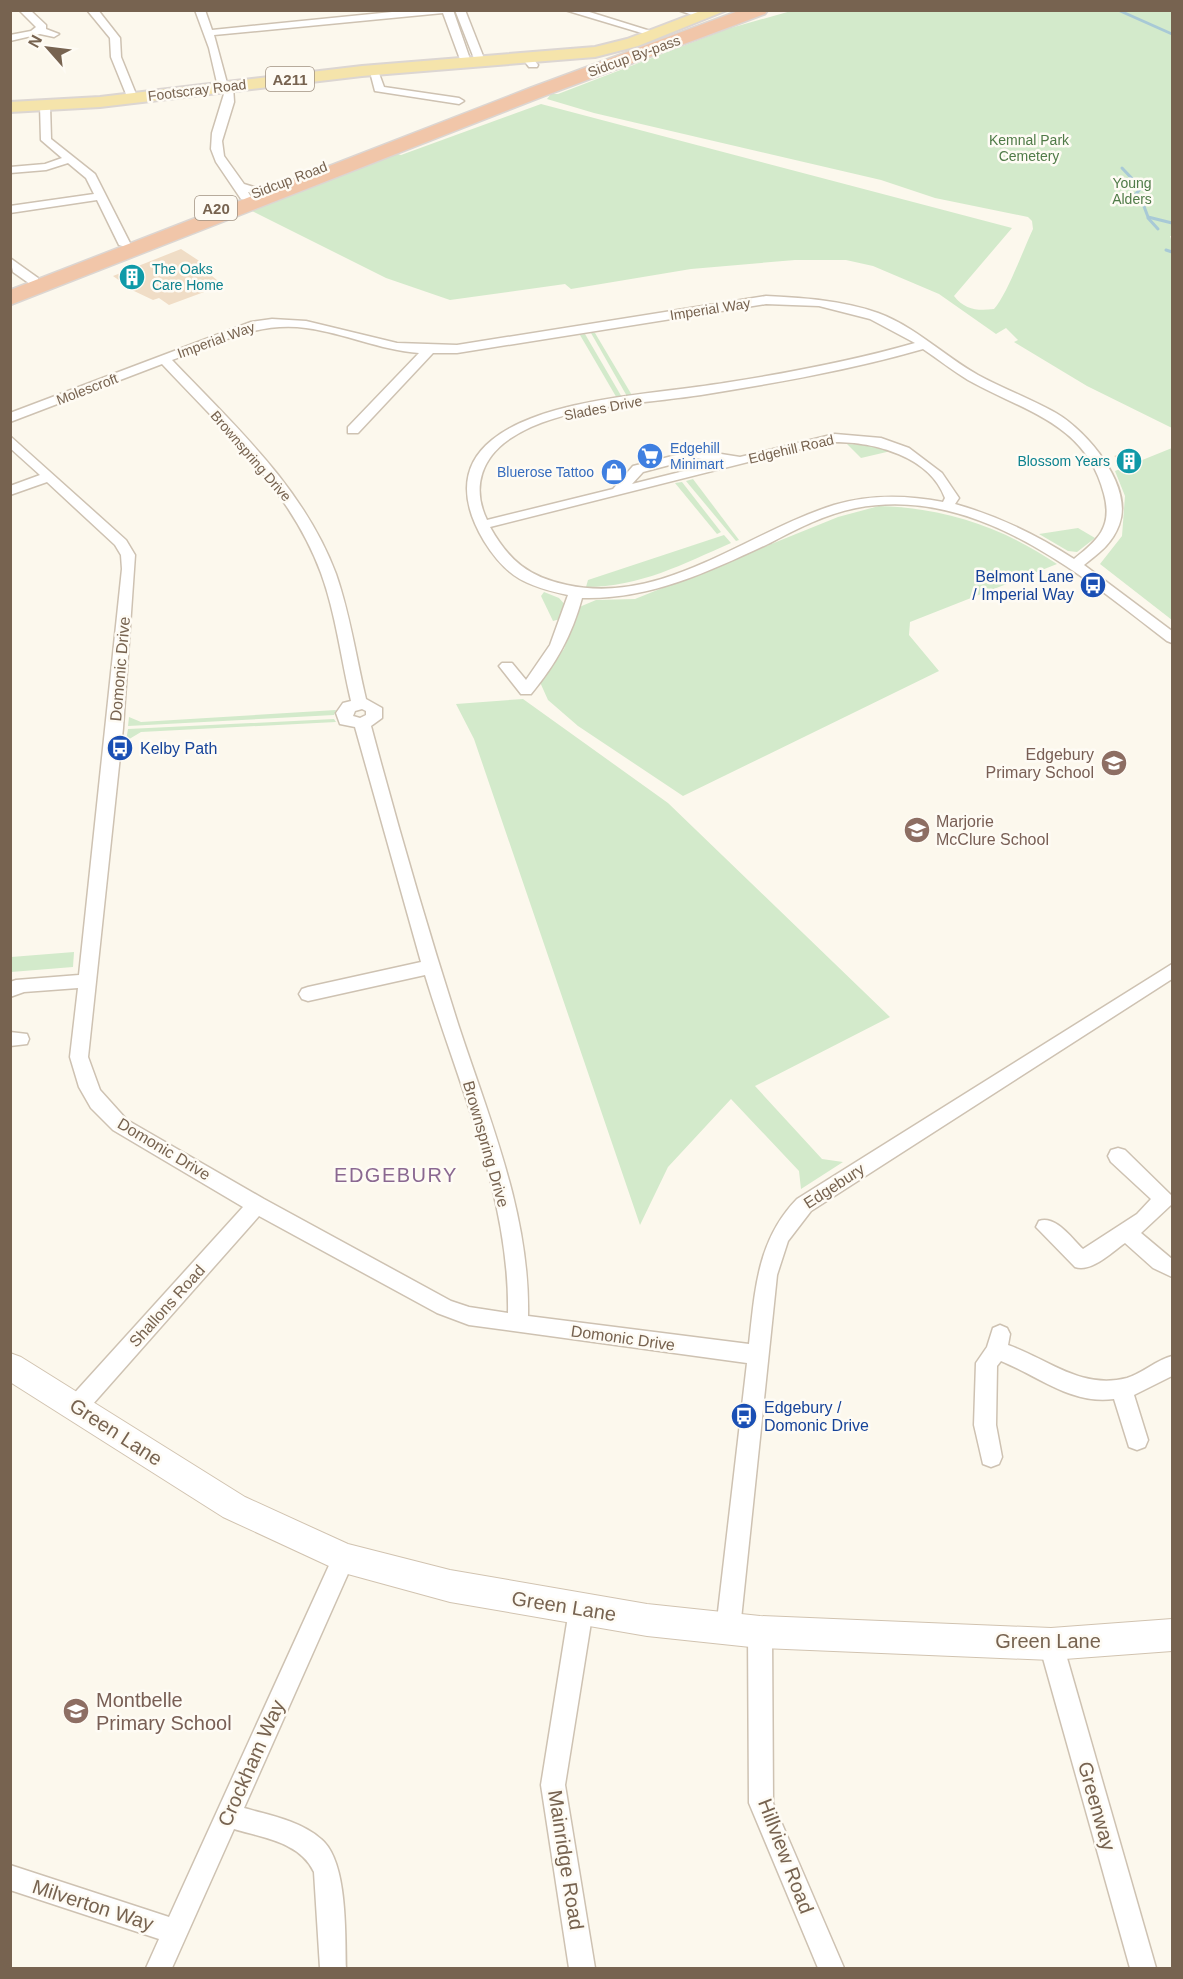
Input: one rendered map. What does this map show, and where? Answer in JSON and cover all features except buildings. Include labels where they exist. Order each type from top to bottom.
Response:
[{"type":"highway","name":"Sidcup By-pass","points":[[569,64],[739,10]]},
{"type":"highway","name":"Sidcup By-pass","points":[[510,102],[759,10]]},
{"type":"highway","name":"Sidcup Road","points":[[10,290],[569,64]]},
{"type":"highway","name":"Sidcup Road","points":[[10,298],[510,102]]},
{"type":"main road","name":"A211","points":[[569,64],[712,14]]},
{"type":"main road","name":"Footscray Road","points":[[10,107],[133,99],[225,86],[472,62],[569,64]]},
{"type":"main road","name":"Green Lane","points":[[10,1366],[77,1406],[234,1507],[344,1558],[450,1586],[581,1610],[760,1632],[1051,1644],[1173,1635]]},
{"type":"street","points":[[10,38],[34,34],[42,27],[24,10]]},
{"type":"street","points":[[92,10],[115,38],[116,57],[133,99]]},
{"type":"street","points":[[200,10],[230,101],[220,125],[216,148],[224,167],[249,192]]},
{"type":"street","points":[[323,10],[330,22]]},
{"type":"street","points":[[460,10],[472,62]]},
{"type":"street","points":[[570,10],[655,34]]},
{"type":"street","points":[[683,10],[712,14]]},
{"type":"street","points":[[208,33],[447,11],[472,62]]},
{"type":"street","points":[[38,30],[54,34]]},
{"type":"street","points":[[373,70],[379,89],[459,101]]},
{"type":"street","points":[[45,105],[46,140],[91,176],[125,245]]},
{"type":"street","points":[[10,170],[46,167],[70,159]]},
{"type":"street","points":[[10,210],[102,196]]},
{"type":"street","points":[[10,261],[34,281]]},
{"type":"street","name":"Imperial Way","points":[[164,359],[251,326],[280,322],[311,323],[374,342],[429,350],[457,349],[766,300],[819,302],[858,310],[896,326],[972,377],[1053,417],[1082,440],[1098,460],[1111,484],[1114,505],[1113,523],[1102,544],[1076,564]]},
{"type":"street","name":"Slades Drive","points":[[925,344],[808,374],[627,402],[547,418],[520,428],[490,448],[475,468],[471,490],[482,525],[500,554],[521,574],[556,589],[576,593],[603,594],[647,588],[840,508],[893,500],[946,508],[1011,528],[1076,564],[1173,638]]},
{"type":"street","points":[[352,430],[429,350]]},
{"type":"street","name":"Molescroft","points":[[10,418],[164,359]]},
{"type":"street","name":"Brownspring Drive","points":[[164,359],[280,485],[306,525],[329,576],[359,703],[368,704],[376,711],[371,721],[362,724],[396,855],[498,1175],[520,1304],[518,1324]]},
{"type":"street","name":"Edgehill Road","points":[[482,525],[618,492],[638,469],[696,454],[740,461],[848,437],[877,439],[902,448],[937,476],[950,491],[952,498],[946,508]]},
{"type":"street","name":"Domonic Drive","points":[[10,440],[121,543],[128,555],[129,569],[79,1057],[91,1096],[102,1110],[120,1125],[257,1205],[444,1307],[469,1316],[518,1324],[759,1355]]},
{"type":"street","points":[[10,491],[48,477]]},
{"type":"street","points":[[507,666],[526,690],[550,662],[559,646],[576,593]]},
{"type":"street","points":[[308,994],[431,967]]},
{"type":"street","name":"Edgebury","points":[[728,1629],[771,1254],[783,1227],[798,1210],[1173,971]]},
{"type":"street","points":[[10,990],[22,985],[87,981]]},
{"type":"street","points":[[1046,1227],[1082,1261],[1126,1232],[1164,1199],[1118,1156]]},
{"type":"street","name":"Shallons Road","points":[[77,1406],[257,1205]]},
{"type":"street","points":[[1126,1232],[1160,1262],[1173,1269]]},
{"type":"street","points":[[991,1457],[985,1425],[987,1363],[999,1342],[1019,1356],[1073,1386],[1099,1391],[1122,1390],[1152,1379],[1173,1365]]},
{"type":"street","points":[[1122,1390],[1137,1440]]},
{"type":"street","name":"Crockham Way","points":[[159,1968],[344,1558]]},
{"type":"street","name":"Mainridge Road","points":[[581,1610],[554,1785],[582,1968]]},
{"type":"street","name":"Hillview Road","points":[[760,1632],[761,1803],[831,1968]]},
{"type":"street","name":"Greenway","points":[[1051,1644],[1143,1968]]},
{"type":"street","points":[[228,1815],[300,1840],[311,1846],[321,1857],[327,1871],[333,1968]]},
{"type":"street","name":"Milverton Way","points":[[10,1877],[175,1932]]},
{"type":"green space","points":[[791,11],[1172,11],[1172,236],[1170,236],[1172,242],[1172,428],[1087,386],[1014,342],[1018,340],[1006,328],[996,334],[939,294],[873,266],[846,260],[795,260],[691,269],[571,289],[565,284],[450,300],[386,278],[250,210],[394,153],[401,155],[541,104],[1012,228],[954,296],[958,301],[972,308],[994,309],[1009,283],[1033,229],[1032,221],[1028,217],[935,198],[881,180],[594,113],[547,99],[551,94],[558,94],[727,29]]},
{"type":"green space","points":[[591,333],[595,333],[633,397],[628,398]]},
{"type":"green space","points":[[585,334],[623,399],[618,400],[580,335]]},
{"type":"green space","points":[[847,444],[872,445],[891,451],[861,458]]},
{"type":"green space","points":[[1172,448],[1172,620],[1100,564],[1122,536],[1125,496],[1115,471]]},
{"type":"green space","points":[[693,479],[739,540],[736,541],[686,481]]},
{"type":"green space","points":[[682,482],[721,532],[717,534],[675,483]]},
{"type":"green space","points":[[879,506],[927,511],[972,522],[1015,540],[1057,564],[910,622],[909,635],[939,671],[683,796],[578,726],[548,700],[539,680],[564,649],[577,608],[596,600],[635,599],[838,517]]},
{"type":"green space","points":[[1078,528],[1095,538],[1077,552],[1068,551],[1039,534]]},
{"type":"green space","points":[[724,535],[731,543],[661,573],[625,583],[586,587],[588,580]]},
{"type":"green space","points":[[544,592],[559,598],[567,607],[564,618],[553,621],[541,596]]},
{"type":"green space","points":[[523,699],[668,803],[890,1017],[755,1086],[822,1159],[843,1162],[801,1189],[799,1171],[731,1099],[668,1167],[640,1225],[474,739],[456,704]]},
{"type":"green space","points":[[336,710],[334,715],[128,726],[129,717],[141,722]]},
{"type":"green space","points":[[334,719],[336,722],[141,732],[126,741],[128,729]]},
{"type":"green space","points":[[74,952],[73,967],[11,972],[11,957]]},
{"type":"waterway","points":[[1118,10],[1172,34]]},
{"type":"waterway","points":[[1122,168],[1141,188],[1135,195],[1142,201],[1148,217],[1172,223]]},
{"type":"waterway","points":[[1148,218],[1158,229]]},
{"type":"waterway","points":[[1166,250],[1172,252]]},
{"type":"place","name":"The Oaks Care Home","points":[[132,277]]},
{"type":"place","name":"Edgehill Minimart","points":[[650,456]]},
{"type":"place","name":"Blossom Years","points":[[1129,461]]},
{"type":"place","name":"Bluerose Tattoo","points":[[614,472]]},
{"type":"place","name":"Belmont Lane / Imperial Way","points":[[1093,585]]},
{"type":"place","name":"Kelby Path","points":[[120,748]]},
{"type":"place","name":"Edgebury Primary School","points":[[1114,763]]},
{"type":"place","name":"Marjorie McClure School","points":[[917,830]]},
{"type":"place","name":"Edgebury / Domonic Drive","points":[[744,1416]]},
{"type":"place","name":"Montbelle Primary School","points":[[76,1711]]},
{"type":"district","name":"EDGEBURY","points":[[396,1175]]},
{"type":"park label","name":"Kemnal Park Cemetery","points":[[1029,148]]},
{"type":"park label","name":"Young Alders","points":[[1132,192]]}]
